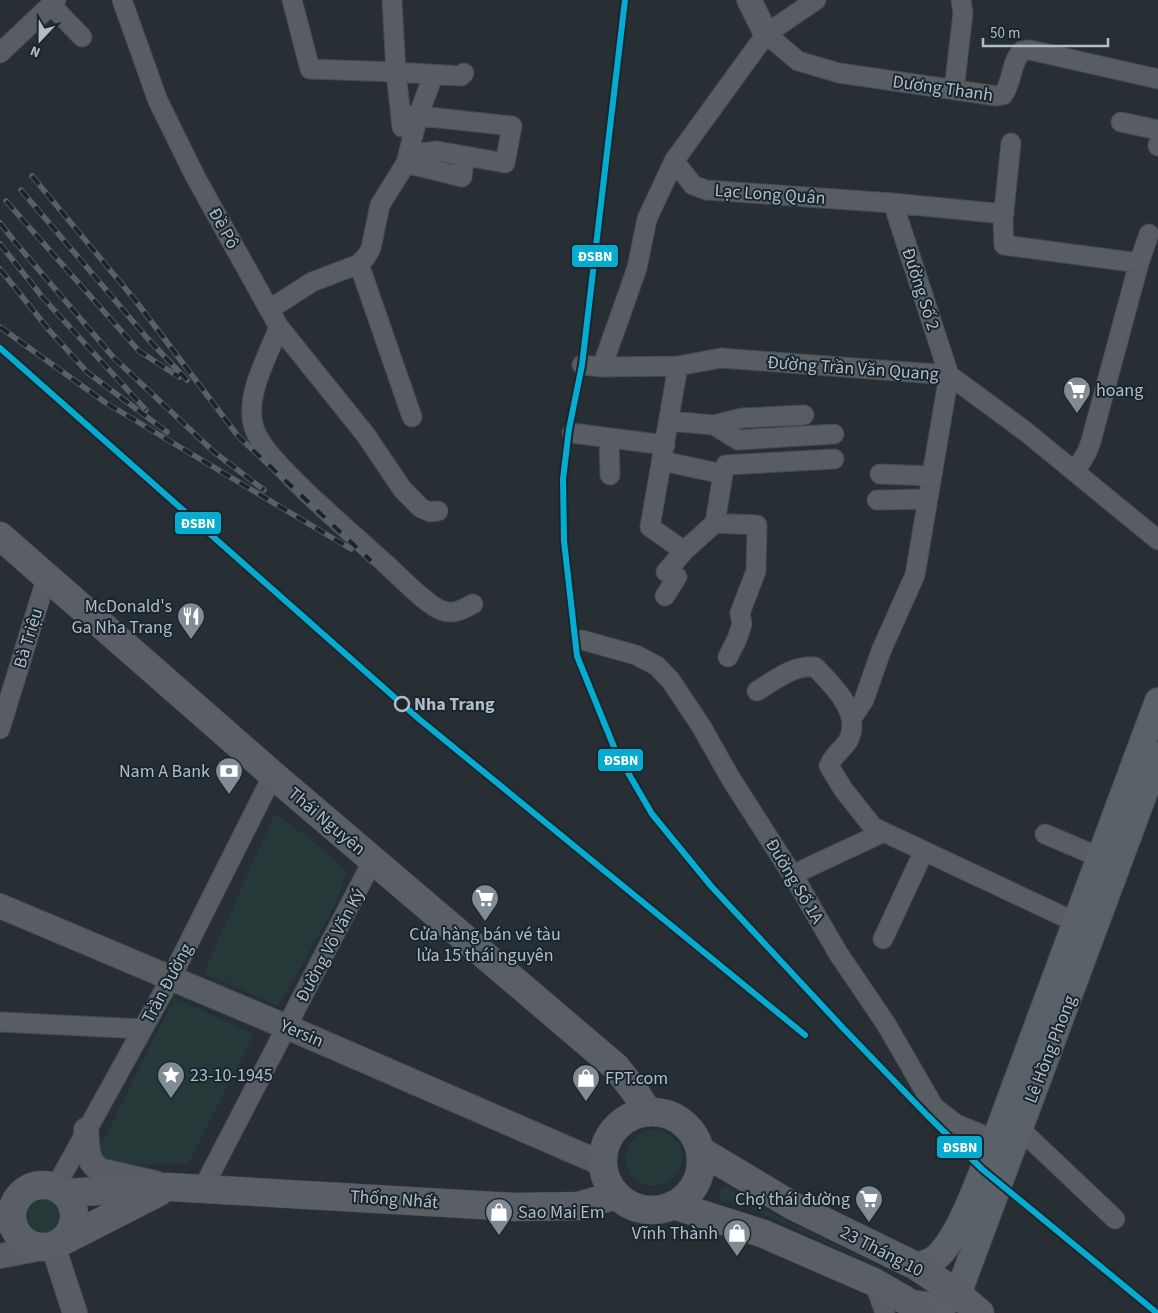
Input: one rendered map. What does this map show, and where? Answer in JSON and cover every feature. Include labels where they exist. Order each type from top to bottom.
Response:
[{"type":"main road","name":"Thái Nguyên","points":[[0,536],[273,775],[616,1066],[648,1112]]},
{"type":"main road","name":"Lê Hồng Phong","points":[[958,1294],[1009,1138],[1075,922],[1158,701]]},
{"type":"main road","name":"Lê Hồng Phong","points":[[916,1266],[936,1258],[946,1247],[1009,1138],[1158,756]]},
{"type":"main road","points":[[648,1112],[659,1112],[679,1120],[693,1133],[701,1151],[700,1171],[691,1191],[673,1205],[656,1209],[638,1208],[618,1196],[610,1186],[603,1164],[606,1142],[612,1132],[628,1118],[648,1112]]},
{"type":"main road","name":"23 Tháng 10","points":[[701,1151],[793,1206],[916,1266],[958,1294],[980,1313]]},
{"type":"main road","name":"Thống Nhất","points":[[57,1244],[38,1247],[23,1240],[13,1226],[8,1202],[36,1186],[45,1186],[59,1190],[169,1186],[515,1206],[578,1206],[618,1196]]},
{"type":"main road","points":[[57,1244],[169,1186]]},
{"type":"main road","points":[[57,1244],[67,1236],[72,1228],[74,1219],[70,1200],[59,1190]]},
{"type":"main road","name":"23 Tháng 10","points":[[673,1205],[764,1234],[874,1282],[916,1308]]},
{"type":"main road","points":[[916,1308],[940,1306],[950,1302],[958,1294]]},
{"type":"street","name":"Đề Pô","points":[[122,0],[158,101],[196,178],[279,327],[365,434],[403,490],[421,508],[430,512],[438,511]]},
{"type":"street","points":[[292,0],[310,69],[460,76],[464,73]]},
{"type":"street","points":[[392,0],[396,72],[409,115],[406,163]]},
{"type":"street","points":[[748,0],[766,34]]},
{"type":"street","points":[[602,367],[637,268],[647,219],[674,161],[766,34],[816,0]]},
{"type":"street","points":[[954,90],[963,14],[961,0]]},
{"type":"street","points":[[0,53],[53,2],[82,38]]},
{"type":"street","name":"Dương Thanh","points":[[766,34],[798,61],[839,73],[997,96],[1002,95],[1007,90],[1017,56],[1022,51],[1030,50],[1158,79]]},
{"type":"street","points":[[409,115],[430,84],[431,75]]},
{"type":"street","points":[[270,309],[312,282],[359,264],[371,248],[380,205],[406,163],[421,153],[437,151],[505,163],[512,126],[409,115]]},
{"type":"street","points":[[1121,122],[1158,130]]},
{"type":"street","points":[[1011,144],[1004,214],[1004,245],[1139,263]]},
{"type":"street","name":"Lạc Long Quân","points":[[674,161],[693,185],[706,190],[893,203],[1004,214]]},
{"type":"street","name":"Đường Số 2","points":[[893,203],[949,375]]},
{"type":"street","points":[[1075,472],[1087,452],[1101,411],[1139,263],[1149,234]]},
{"type":"street","points":[[359,264],[412,417]]},
{"type":"street","points":[[279,327],[253,393],[250,411],[253,427],[263,445],[297,483],[438,609],[449,613],[462,610],[473,604]]},
{"type":"street","name":"Đường Trần Văn Quang","points":[[582,365],[602,367],[678,366],[721,358],[949,375],[1025,431],[1158,540]]},
{"type":"street","points":[[678,366],[650,527],[684,551]]},
{"type":"street","points":[[852,718],[864,700],[882,650],[915,576],[949,375]]},
{"type":"street","points":[[669,421],[714,425],[742,418],[804,416]]},
{"type":"street","points":[[714,425],[738,440],[834,434]]},
{"type":"street","points":[[572,434],[609,438],[664,453],[723,474]]},
{"type":"street","points":[[609,438],[610,475]]},
{"type":"street","points":[[666,596],[677,577],[666,572],[684,551],[715,523],[726,465],[834,459]]},
{"type":"street","points":[[880,474],[931,476]]},
{"type":"street","points":[[877,500],[928,500]]},
{"type":"street","points":[[715,523],[757,525],[756,571],[740,613],[742,624],[728,657]]},
{"type":"street","name":"Bà Triệu","points":[[0,728],[47,576]]},
{"type":"street","name":"Đường Số 1A","points":[[582,640],[636,655],[657,666],[671,681],[701,726],[731,779],[792,875],[838,953],[886,1024],[934,1106],[956,1124],[1009,1138]]},
{"type":"street","points":[[757,690],[795,668],[815,667],[835,688],[852,718],[853,726],[847,742],[832,758],[829,766],[842,789],[874,827],[1075,922]]},
{"type":"street","name":"Trần Đường","points":[[59,1190],[86,1130],[171,978],[273,775]]},
{"type":"street","points":[[792,875],[884,832]]},
{"type":"street","points":[[1045,834],[1100,857]]},
{"type":"street","points":[[884,940],[924,852]]},
{"type":"street","name":"Đường Võ Văn Ký","points":[[203,1188],[373,860]]},
{"type":"street","name":"Yersin","points":[[0,906],[287,1027],[603,1164]]},
{"type":"street","points":[[0,1022],[143,1028]]},
{"type":"street","points":[[86,1130],[90,1161],[94,1167],[102,1171],[169,1186]]},
{"type":"street","points":[[1009,1138],[1115,1219]]},
{"type":"street","points":[[0,1256],[57,1244],[75,1313]]},
{"type":"street","points":[[874,1282],[885,1313]]},
{"type":"green space","points":[[275,813],[334,858],[345,871],[339,895],[279,1006],[204,973]]},
{"type":"green space","points":[[174,998],[254,1034],[188,1164],[92,1164]]},
{"type":"green space","points":[[654,1130],[665,1132],[674,1138],[680,1147],[682,1158],[680,1169],[674,1178],[665,1184],[654,1186],[643,1184],[634,1178],[628,1169],[626,1158],[628,1147],[634,1138],[643,1132]]},
{"type":"green space","points":[[726,1185],[749,1202],[923,1288],[747,1206],[720,1201],[719,1190]]},
{"type":"green space","points":[[42,1199],[54,1204],[59,1216],[54,1228],[42,1233],[30,1228],[25,1216],[30,1204]]},
{"type":"railway","points":[[32,176],[135,300],[238,436],[371,561]]},
{"type":"railway","points":[[21,190],[148,339],[187,380]]},
{"type":"railway","points":[[6,201],[139,351],[179,377]]},
{"type":"railway","points":[[0,223],[114,358],[214,452],[264,490]]},
{"type":"railway","points":[[0,244],[44,299],[146,410]]},
{"type":"railway","points":[[0,269],[49,330],[87,372],[167,432]]},
{"type":"railway","points":[[0,327],[106,403],[351,549]]},
{"type":"railway","points":[[927,1115],[999,1184]]},
{"type":"transit line","name":"ĐSBN","points":[[625,0],[582,365],[569,429],[563,479],[564,541],[577,656],[616,752],[652,814],[711,886],[843,1028],[982,1169],[1157,1313]]},
{"type":"transit line","name":"ĐSBN","points":[[0,348],[419,719],[805,1035]]},
{"type":"place","name":"hoang","points":[[1077,414]]},
{"type":"place","name":"McDonald's Ga Nha Trang","points":[[191,640]]},
{"type":"place","name":"Nha Trang","points":[[402,704]]},
{"type":"place","name":"Nam A Bank","points":[[229,795]]},
{"type":"place","name":"Cửa hàng bán vé tàu lửa 15 thái nguyên","points":[[485,922]]},
{"type":"place","name":"23-10-1945","points":[[171,1099]]},
{"type":"place","name":"FPT.com","points":[[586,1102]]},
{"type":"place","name":"Chợ thái đường","points":[[869,1223]]},
{"type":"place","name":"Sao Mai Em","points":[[499,1236]]},
{"type":"place","name":"Vĩnh Thành","points":[[737,1257]]}]
